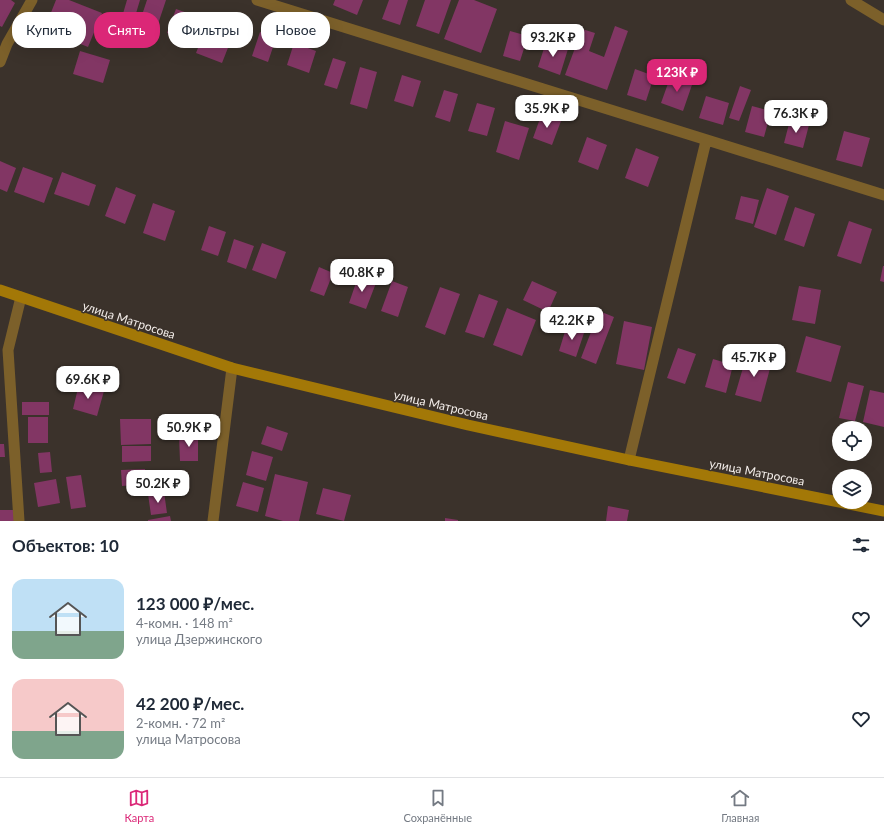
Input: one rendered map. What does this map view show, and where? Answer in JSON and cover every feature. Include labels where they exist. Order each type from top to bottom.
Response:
[{"type":"main road","name":"улица Матросова","points":[[0,290],[232,368],[468,425],[629,460],[884,511]]},
{"type":"street","points":[[0,62],[7,44],[32,0]]},
{"type":"street","points":[[257,0],[276,2],[706,141],[884,195]]},
{"type":"street","points":[[851,0],[884,20]]},
{"type":"street","points":[[629,460],[706,141]]},
{"type":"street","points":[[19,521],[8,350],[21,298]]},
{"type":"street","points":[[213,521],[232,368]]},
{"type":"building","points":[[0,0],[11,0],[15,3],[2,27],[0,26]]},
{"type":"building","points":[[56,0],[69,0],[99,12],[94,12],[94,32],[88,47],[86,46],[86,12],[51,12]]},
{"type":"building","points":[[127,0],[140,0],[136,12],[123,12]]},
{"type":"building","points":[[147,0],[166,0],[160,18],[160,12],[143,12]]},
{"type":"building","points":[[335,0],[363,0],[357,15],[333,5]]},
{"type":"building","points":[[389,0],[408,0],[400,25],[382,19]]},
{"type":"building","points":[[425,0],[451,0],[439,34],[416,26]]},
{"type":"building","points":[[459,0],[474,0],[497,9],[481,53],[444,39]]},
{"type":"building","points":[[176,9],[184,12],[175,12]]},
{"type":"building","points":[[615,26],[628,31],[607,90],[565,75],[582,29],[595,33],[589,51],[604,57]]},
{"type":"building","points":[[510,31],[528,36],[520,61],[503,56]]},
{"type":"building","points":[[260,32],[261,48],[273,48],[268,62],[252,56]]},
{"type":"building","points":[[546,42],[568,49],[560,75],[538,67]]},
{"type":"building","points":[[198,48],[228,48],[222,63],[196,53]]},
{"type":"building","points":[[292,48],[308,48],[316,51],[309,73],[287,65]]},
{"type":"building","points":[[80,51],[110,60],[103,83],[73,74]]},
{"type":"building","points":[[333,58],[346,62],[337,89],[324,85]]},
{"type":"building","points":[[360,67],[377,72],[367,109],[350,104]]},
{"type":"building","points":[[635,69],[654,76],[646,101],[627,95]]},
{"type":"building","points":[[402,75],[421,81],[413,107],[394,101]]},
{"type":"building","points":[[671,75],[693,82],[683,111],[661,103]]},
{"type":"building","points":[[740,86],[751,90],[739,121],[729,118]]},
{"type":"building","points":[[444,90],[458,94],[450,122],[435,117]]},
{"type":"building","points":[[706,96],[729,103],[723,125],[699,118]]},
{"type":"building","points":[[477,103],[495,108],[487,136],[468,131]]},
{"type":"building","points":[[752,106],[771,111],[764,137],[745,132]]},
{"type":"building","points":[[542,113],[561,121],[552,145],[533,138]]},
{"type":"building","points":[[790,120],[809,125],[803,148],[784,143]]},
{"type":"building","points":[[505,121],[529,128],[519,160],[496,152]]},
{"type":"building","points":[[844,131],[870,138],[862,167],[836,160]]},
{"type":"building","points":[[587,137],[607,145],[598,170],[578,162]]},
{"type":"building","points":[[636,148],[659,157],[648,187],[625,178]]},
{"type":"building","points":[[0,161],[16,168],[7,192],[0,189]]},
{"type":"building","points":[[23,167],[53,178],[44,203],[14,192]]},
{"type":"building","points":[[62,172],[96,185],[89,206],[54,194]]},
{"type":"building","points":[[116,187],[136,195],[125,224],[105,216]]},
{"type":"building","points":[[767,188],[789,196],[776,235],[754,227]]},
{"type":"building","points":[[741,196],[759,200],[753,224],[735,219]]},
{"type":"building","points":[[153,203],[175,211],[165,241],[143,233]]},
{"type":"building","points":[[795,207],[815,214],[804,247],[784,240]]},
{"type":"building","points":[[849,221],[872,229],[861,264],[837,256]]},
{"type":"building","points":[[209,226],[226,232],[218,256],[201,250]]},
{"type":"building","points":[[234,239],[254,246],[246,269],[227,262]]},
{"type":"building","points":[[262,243],[286,252],[276,279],[252,270]]},
{"type":"building","points":[[884,266],[884,282],[880,281]]},
{"type":"building","points":[[319,267],[333,273],[324,296],[310,291]]},
{"type":"building","points":[[358,277],[376,283],[366,309],[349,303]]},
{"type":"building","points":[[392,281],[408,287],[398,317],[381,311]]},
{"type":"building","points":[[532,281],[557,292],[548,312],[523,300]]},
{"type":"building","points":[[799,286],[821,290],[815,324],[792,320]]},
{"type":"building","points":[[440,287],[460,294],[445,335],[425,327]]},
{"type":"building","points":[[479,294],[498,301],[484,338],[465,332]]},
{"type":"building","points":[[507,308],[536,320],[522,356],[493,345]]},
{"type":"building","points":[[599,311],[614,317],[596,364],[581,358]]},
{"type":"building","points":[[624,321],[652,327],[644,370],[616,364]]},
{"type":"building","points":[[567,325],[585,330],[576,357],[559,351]]},
{"type":"building","points":[[806,336],[841,346],[831,382],[796,372]]},
{"type":"building","points":[[678,348],[696,354],[685,384],[667,378]]},
{"type":"building","points":[[747,354],[772,361],[761,402],[735,395]]},
{"type":"building","points":[[713,359],[733,365],[726,393],[705,387]]},
{"type":"building","points":[[848,382],[864,386],[855,421],[839,418]]},
{"type":"building","points":[[79,384],[104,391],[97,416],[73,409]]},
{"type":"building","points":[[870,390],[884,393],[884,427],[872,424],[872,421],[863,421]]},
{"type":"building","points":[[22,402],[49,402],[49,415],[22,415]]},
{"type":"building","points":[[28,417],[48,417],[48,443],[28,443]]},
{"type":"building","points":[[120,419],[151,419],[151,444],[121,445]]},
{"type":"building","points":[[267,426],[288,433],[282,451],[261,444]]},
{"type":"building","points":[[179,436],[198,436],[198,461],[180,461]]},
{"type":"building","points":[[0,444],[4,444],[5,457],[0,457]]},
{"type":"building","points":[[122,446],[151,446],[151,461],[122,462]]},
{"type":"building","points":[[252,451],[273,457],[266,481],[246,475]]},
{"type":"building","points":[[50,452],[52,472],[40,473],[38,453]]},
{"type":"building","points":[[145,469],[146,484],[122,486],[121,470]]},
{"type":"building","points":[[275,474],[308,482],[299,521],[283,521],[265,516]]},
{"type":"building","points":[[81,475],[86,507],[71,509],[66,477]]},
{"type":"building","points":[[56,479],[60,503],[38,507],[34,483]]},
{"type":"building","points":[[243,482],[264,488],[258,512],[236,506]]},
{"type":"building","points":[[323,488],[351,495],[344,521],[316,514]]},
{"type":"building","points":[[164,492],[167,513],[151,515],[148,494]]},
{"type":"building","points":[[608,506],[629,510],[627,521],[606,521]]},
{"type":"building","points":[[0,510],[14,510],[14,521],[0,521]]},
{"type":"building","points":[[170,516],[171,521],[148,521],[148,520]]},
{"type":"building","points":[[445,518],[458,520],[458,521],[445,521]]}]
